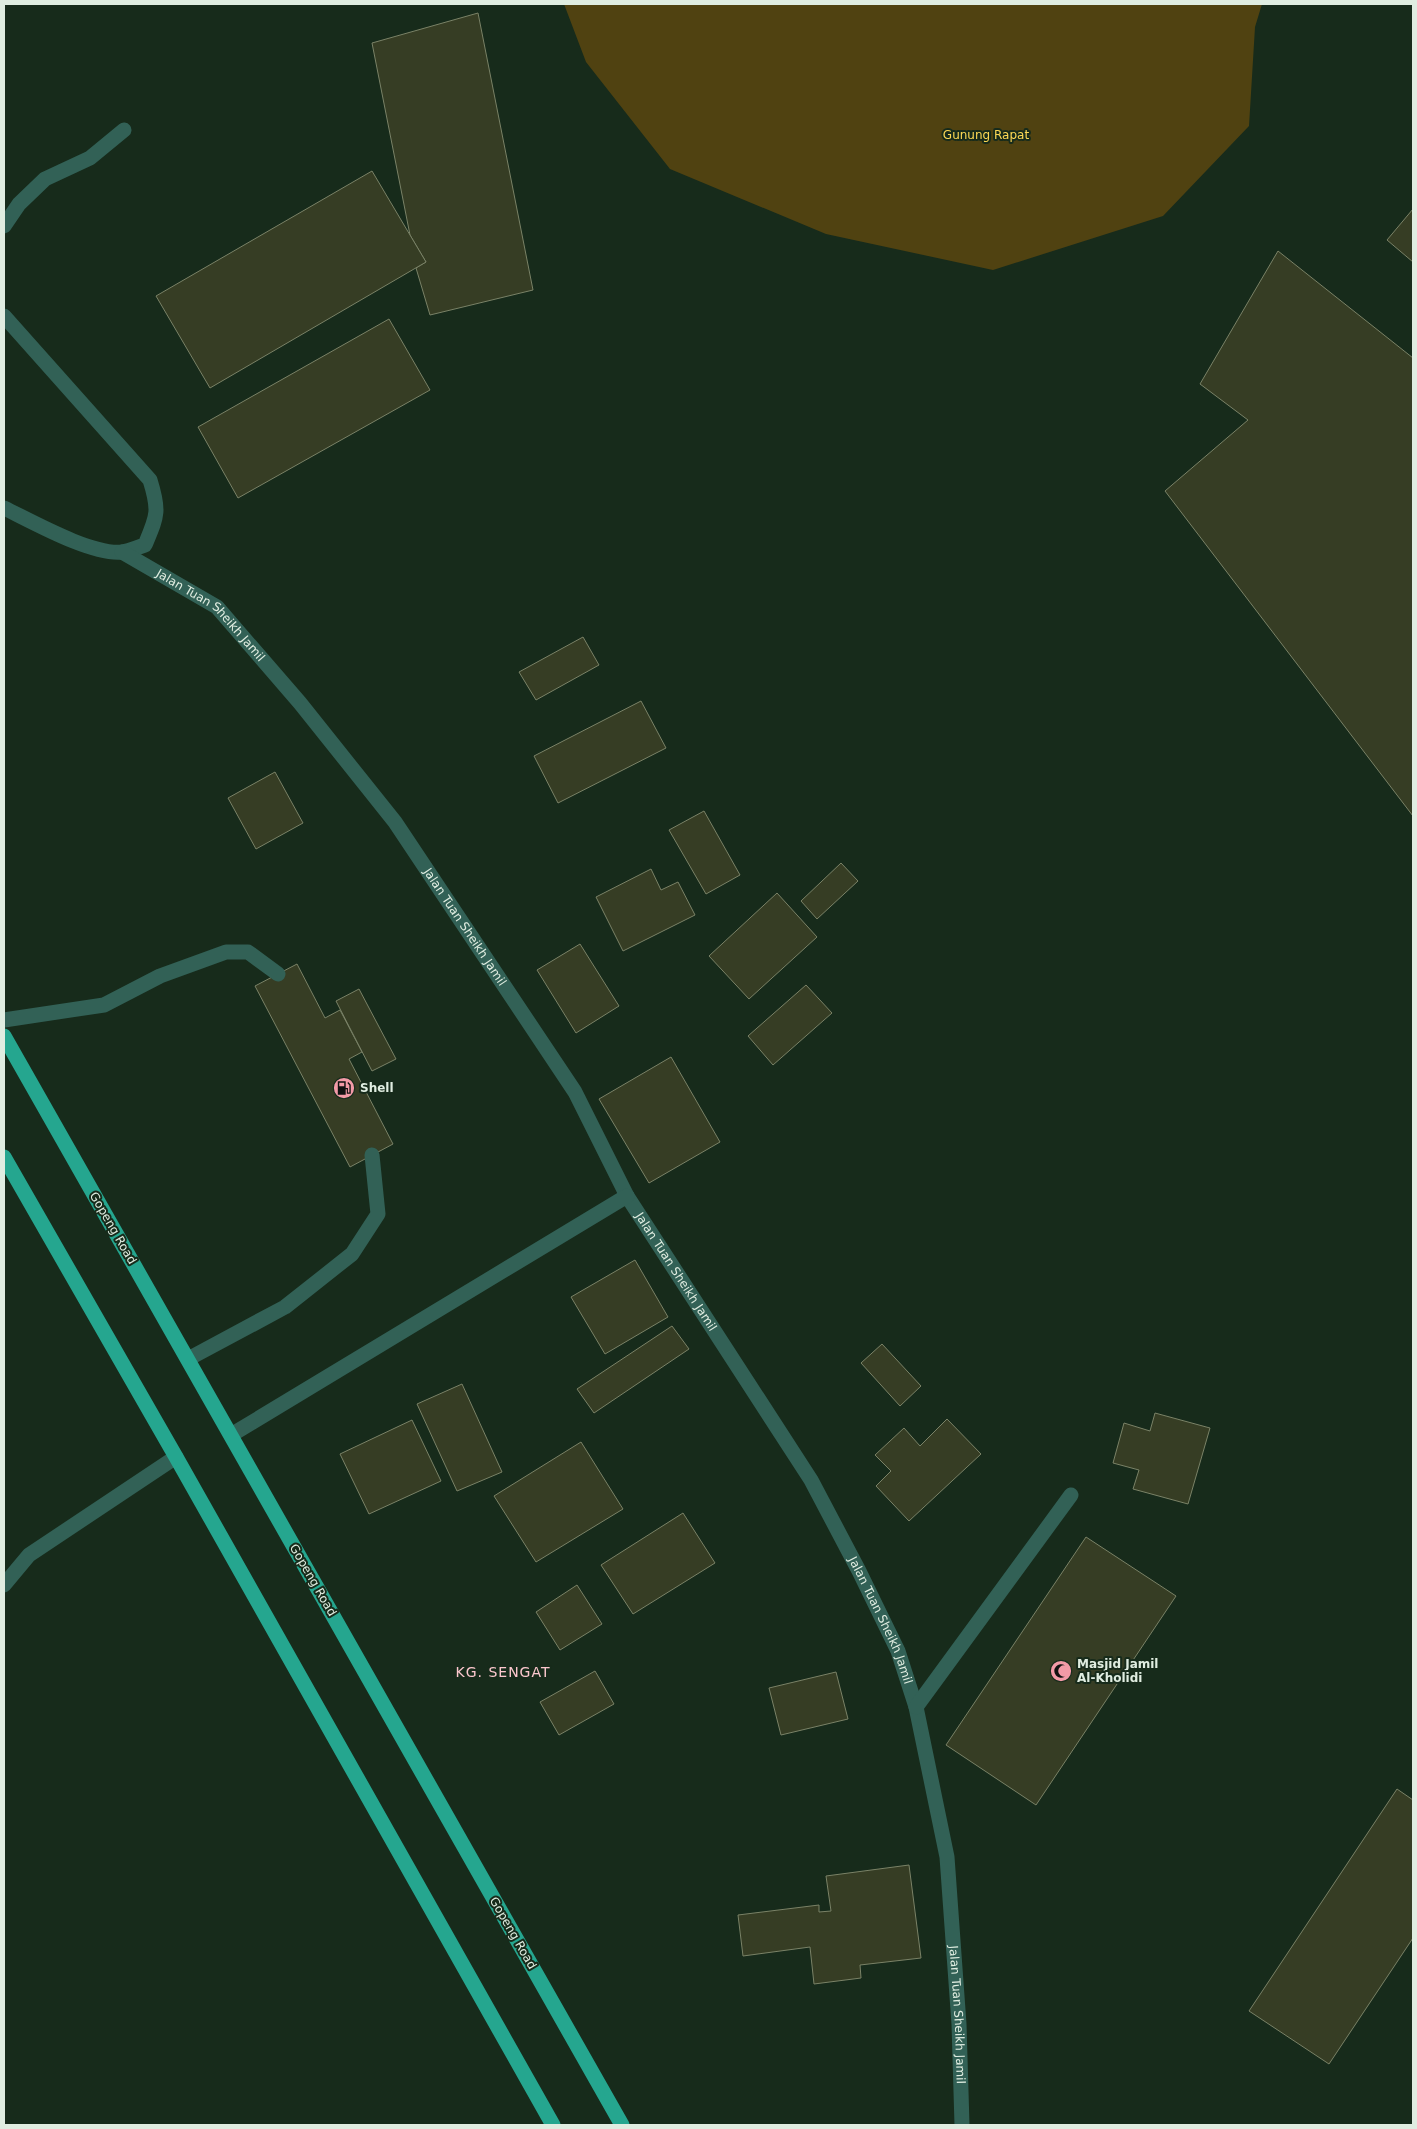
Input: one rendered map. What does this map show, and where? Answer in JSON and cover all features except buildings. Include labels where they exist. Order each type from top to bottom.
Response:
[{"type":"highway","name":"Gopeng Road","points":[[4,1036],[622,2125]]},
{"type":"highway","points":[[4,1157],[176,1457],[553,2125]]},
{"type":"street","points":[[4,226],[19,204],[45,179],[90,158],[124,130]]},
{"type":"street","points":[[4,316],[150,480],[157,501],[157,514],[145,545],[122,552],[97,548],[70,540],[4,508]]},
{"type":"street","name":"Jalan Tuan Sheikh Jamil","points":[[122,552],[217,607],[300,703],[395,822],[575,1092],[627,1196],[811,1480],[859,1571],[898,1651],[916,1707],[947,1857],[959,2024],[962,2125]]},
{"type":"street","points":[[4,1020],[104,1005],[160,976],[226,952],[248,952],[278,974]]},
{"type":"street","points":[[188,1359],[285,1307],[352,1254],[378,1214],[372,1155]]},
{"type":"street","points":[[230,1435],[627,1196]]},
{"type":"street","points":[[6,1578],[29,1555],[176,1457]]},
{"type":"street","points":[[916,1707],[1071,1495]]},
{"type":"green space","name":"Gunung Rapat","points":[[564,4],[1262,4],[1255,27],[1249,126],[1163,216],[993,270],[826,234],[670,169],[586,62]]},
{"type":"place","name":"Shell","points":[[344,1088]]},
{"type":"place","name":"Masjid Jamil Al-Kholidi","points":[[1061,1671]]},
{"type":"district","name":"KG. SENGAT","points":[[503,1672]]}]
